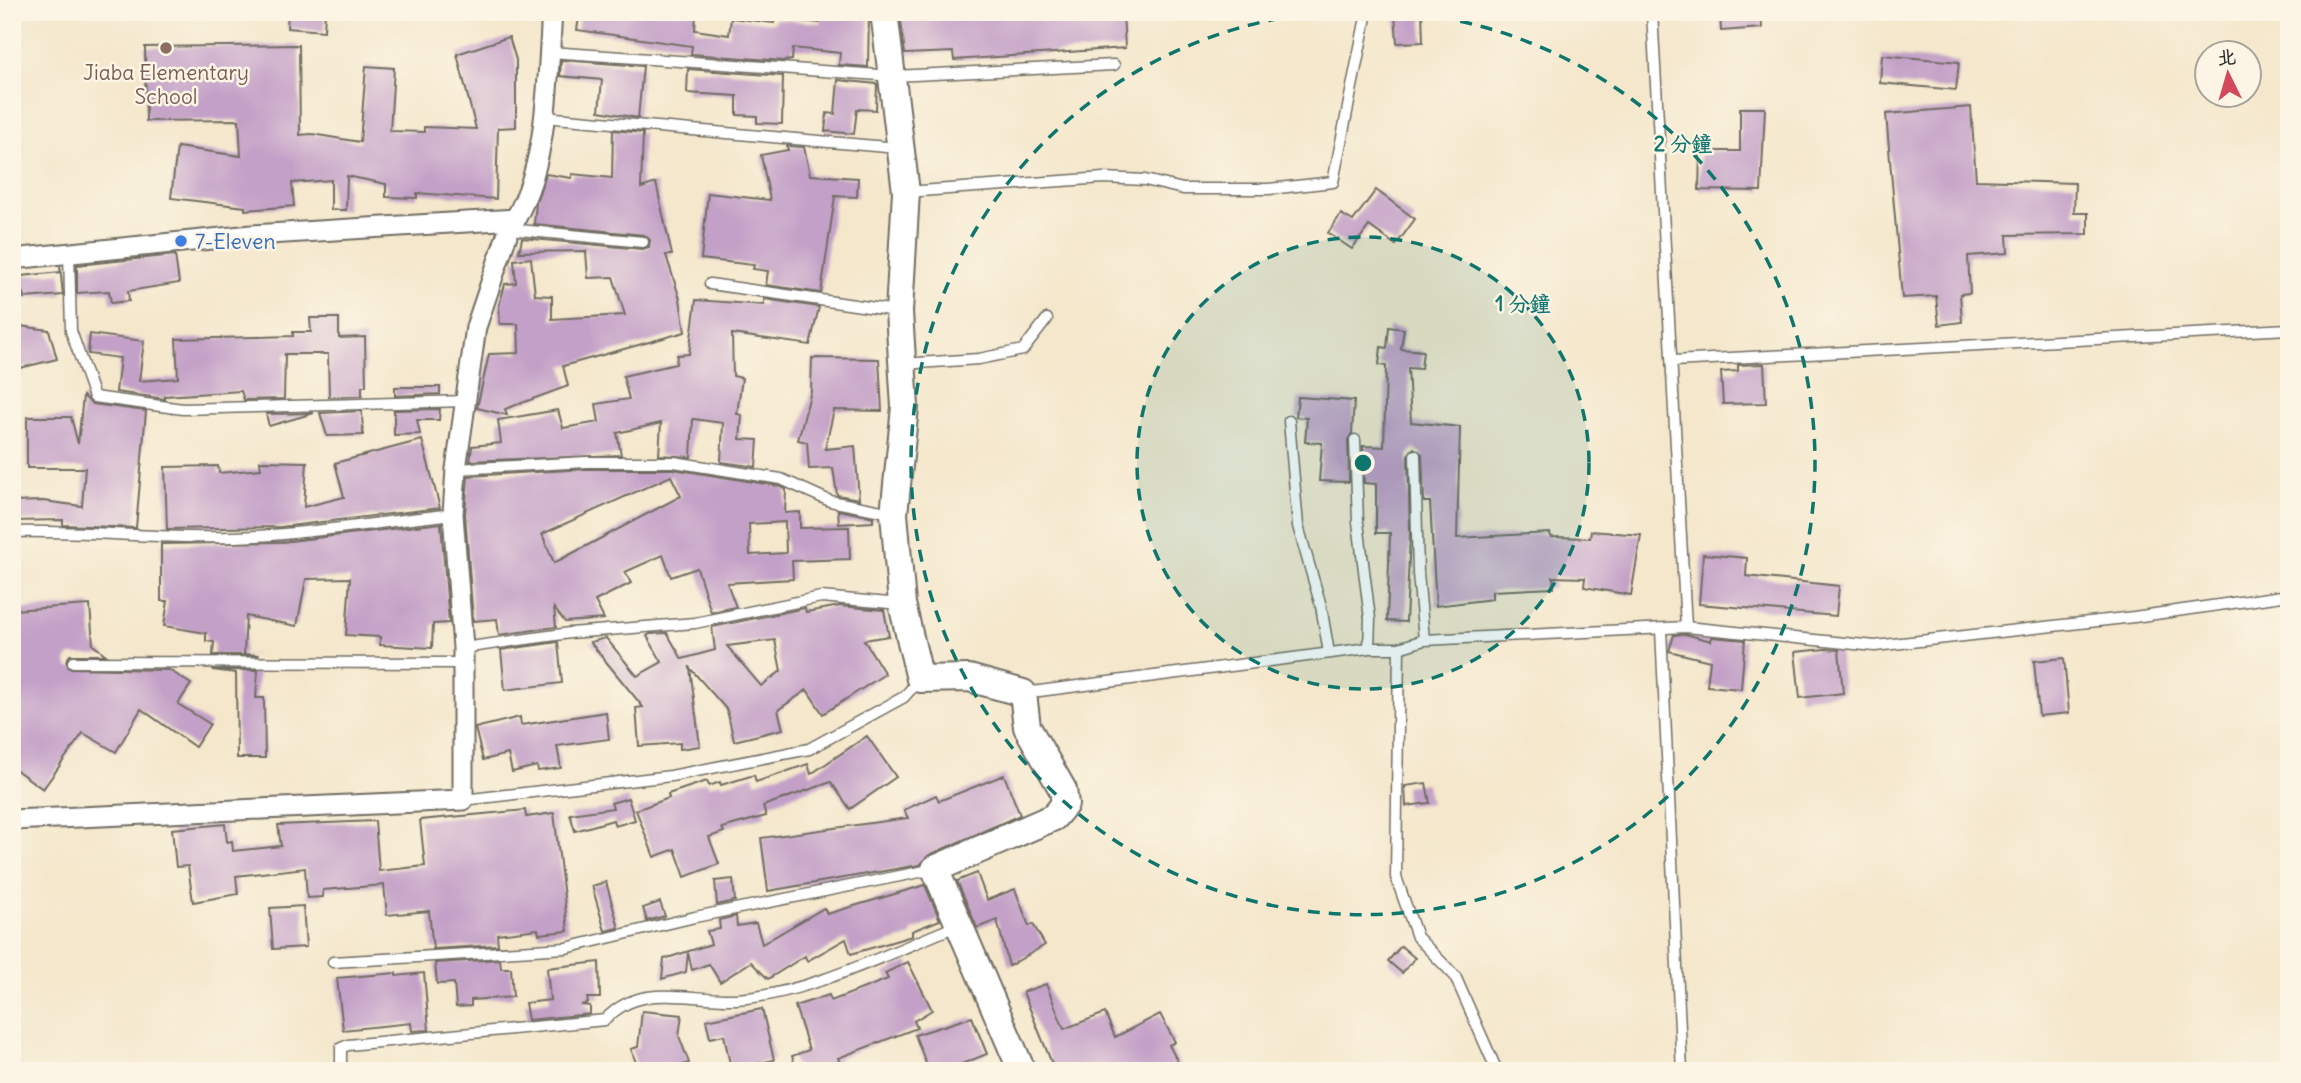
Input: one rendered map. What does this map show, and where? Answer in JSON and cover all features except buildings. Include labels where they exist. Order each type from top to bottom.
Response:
[{"type":"street","points":[[12,820],[463,800],[463,655],[453,514],[456,469],[476,327],[536,165],[550,52],[552,12]]},
{"type":"street","points":[[884,12],[894,76],[906,192],[899,312],[905,407],[894,514],[902,604],[920,679],[969,678],[1023,693],[1027,727],[1063,790],[1065,804],[1054,817],[935,869],[1022,1071]]},
{"type":"street","points":[[12,259],[252,235],[513,224]]},
{"type":"lane","points":[[906,192],[1104,178],[1145,180],[1183,189],[1269,189],[1333,182],[1367,12]]},
{"type":"lane","points":[[1652,12],[1686,627]]},
{"type":"lane","points":[[550,52],[894,76],[1114,65]]},
{"type":"lane","points":[[543,117],[901,148]]},
{"type":"lane","points":[[513,224],[643,242]]},
{"type":"lane","points":[[69,254],[71,331],[94,397],[183,409],[329,407],[467,401]]},
{"type":"lane","points":[[710,284],[899,312]]},
{"type":"lane","points":[[902,364],[979,359],[1023,350],[1047,319]]},
{"type":"lane","points":[[1673,361],[2289,329]]},
{"type":"lane","points":[[1289,421],[1298,526],[1321,606],[1329,653]]},
{"type":"lane","points":[[1355,440],[1358,522],[1370,619],[1369,648]]},
{"type":"lane","points":[[1415,456],[1418,573],[1424,640]]},
{"type":"lane","points":[[456,469],[587,462],[674,462],[781,479],[830,501],[894,514]]},
{"type":"lane","points":[[12,532],[85,531],[175,538],[258,536],[453,514]]},
{"type":"lane","points":[[1023,693],[1369,648],[1399,648],[1424,640],[1686,627],[1875,646],[2134,617],[2289,595]]},
{"type":"lane","points":[[73,662],[463,655],[570,633],[695,624],[821,597],[902,604]]},
{"type":"lane","points":[[1661,630],[1682,1071]]},
{"type":"lane","points":[[1399,648],[1396,877],[1418,937],[1455,976],[1497,1071]]},
{"type":"lane","points":[[463,800],[671,776],[809,749],[904,697],[920,679]]},
{"type":"lane","points":[[333,962],[566,948],[695,917],[935,869]]},
{"type":"lane","points":[[341,1071],[341,1048],[348,1045],[605,1020],[630,1000],[651,995],[736,999],[769,995],[959,925]]},
{"type":"place","name":"Jiaba Elementary School","points":[[166,48]]},
{"type":"place","name":"7-Eleven","points":[[181,241]]}]
